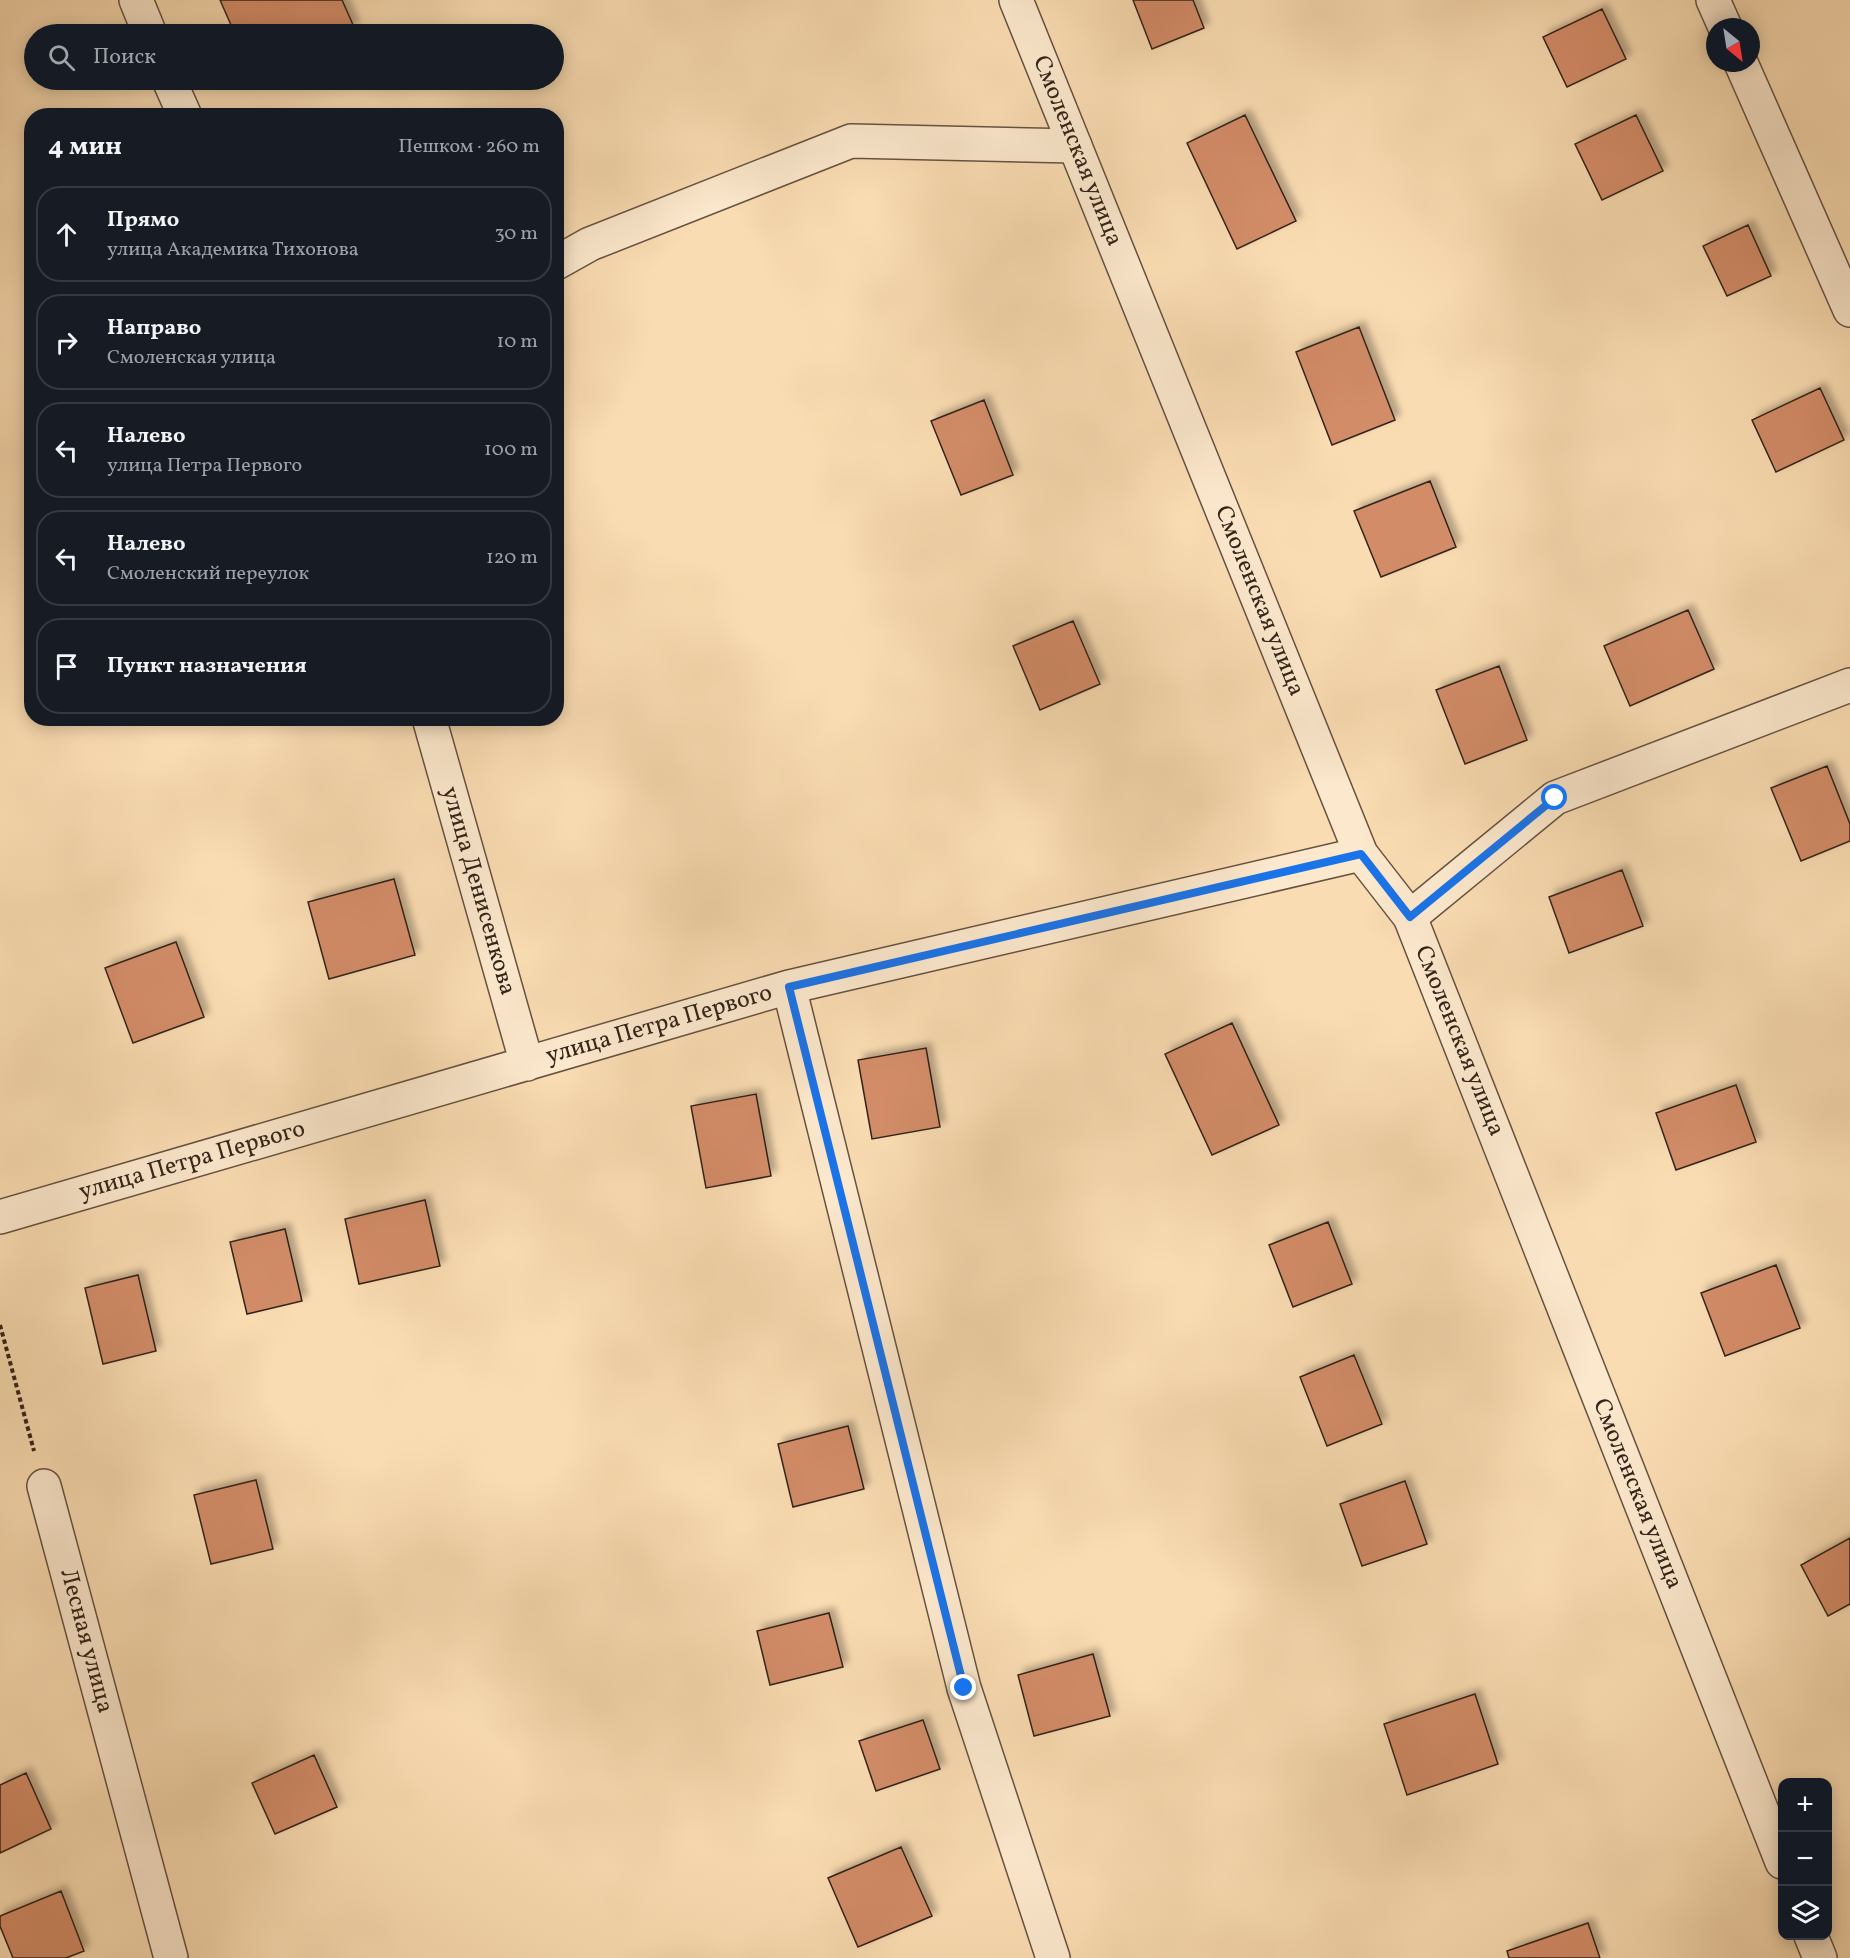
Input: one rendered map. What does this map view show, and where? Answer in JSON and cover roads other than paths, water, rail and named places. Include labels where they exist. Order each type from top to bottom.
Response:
[{"type":"street","points":[[136,0],[146,24]]},
{"type":"street","name":"Смоленская улица","points":[[1016,0],[1361,854],[1410,917],[1778,1852]]},
{"type":"street","points":[[1713,0],[1721,18]]},
{"type":"street","points":[[1745,72],[1850,310]]},
{"type":"street","points":[[173,90],[181,108]]},
{"type":"street","points":[[564,259],[590,244],[851,141],[1075,146]]},
{"type":"street","points":[[1410,917],[1555,798],[1850,686]]},
{"type":"street","name":"улица Денисенкова","points":[[431,726],[526,1064]]},
{"type":"street","name":"улица Петра Первого","points":[[0,1217],[789,987],[1361,854]]},
{"type":"street","points":[[789,987],[964,1688],[1053,1958]]},
{"type":"street","name":"Лесная улица","points":[[44,1486],[171,1958]]},
{"type":"street","points":[[1813,1940],[1820,1958]]}]
